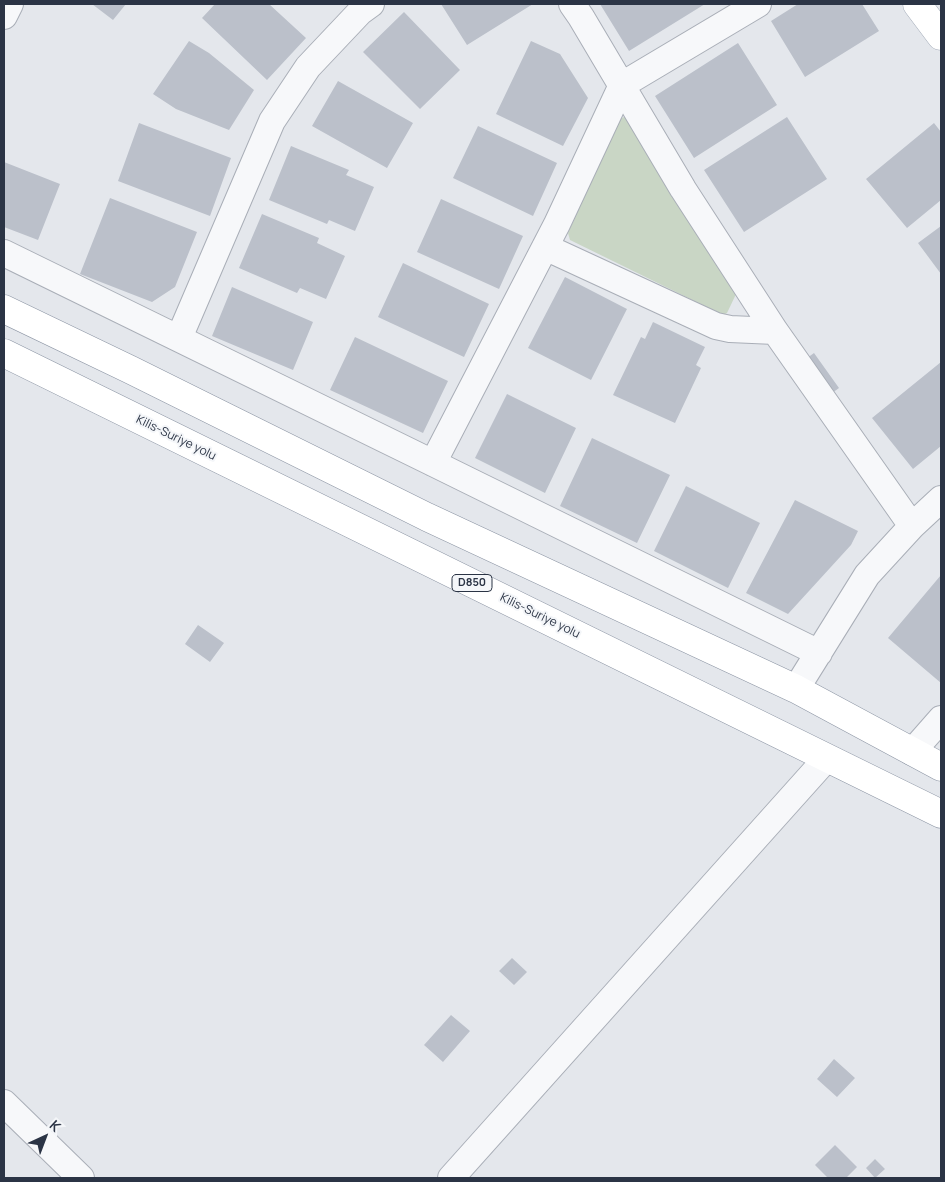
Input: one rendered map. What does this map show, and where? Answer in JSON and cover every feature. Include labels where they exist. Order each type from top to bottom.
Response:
[{"type":"main road","points":[[917,4],[941,36]]},
{"type":"main road","points":[[4,309],[427,517],[796,689],[941,767]]},
{"type":"main road","name":"Kilis-Suriye yolu","points":[[4,353],[941,814]]},
{"type":"street","points":[[4,16],[10,4]]},
{"type":"street","points":[[179,338],[272,121],[308,67],[360,12],[371,4]]},
{"type":"street","points":[[572,4],[684,189],[775,331],[912,526]]},
{"type":"street","points":[[433,463],[557,224],[622,85],[758,4]]},
{"type":"street","points":[[545,247],[716,326],[730,329],[775,331]]},
{"type":"street","points":[[4,253],[819,654]]},
{"type":"street","points":[[796,689],[867,575],[912,526],[941,499]]},
{"type":"street","points":[[912,752],[941,719]]},
{"type":"street","points":[[451,1178],[827,758]]},
{"type":"street","points":[[4,1103],[81,1178]]},
{"type":"green space","points":[[626,116],[738,290],[727,313],[723,315],[570,240],[568,233],[618,120]]},
{"type":"building","points":[[92,4],[126,4],[113,20]]},
{"type":"building","points":[[215,4],[269,4],[306,38],[267,80],[202,18]]},
{"type":"building","points":[[441,4],[533,4],[467,45]]},
{"type":"building","points":[[600,4],[705,4],[629,51]]},
{"type":"building","points":[[798,4],[862,4],[879,31],[805,77],[771,21]]},
{"type":"building","points":[[404,12],[460,70],[420,109],[363,52]]},
{"type":"building","points":[[189,41],[209,53],[254,90],[229,130],[176,109],[153,94]]},
{"type":"building","points":[[531,41],[560,54],[588,98],[563,146],[496,114]]},
{"type":"building","points":[[738,43],[777,105],[694,158],[655,96]]},
{"type":"building","points":[[338,81],[413,123],[387,168],[312,126]]},
{"type":"building","points":[[787,117],[827,179],[744,232],[704,170]]},
{"type":"building","points":[[139,123],[231,158],[210,216],[118,181]]},
{"type":"building","points":[[934,123],[941,132],[941,200],[907,228],[866,179]]},
{"type":"building","points":[[478,126],[557,163],[533,216],[453,178]]},
{"type":"building","points":[[291,146],[349,170],[346,175],[374,187],[355,231],[329,220],[327,224],[269,200]]},
{"type":"building","points":[[4,162],[60,184],[38,240],[4,227]]},
{"type":"building","points":[[110,198],[197,232],[175,287],[152,302],[80,274]]},
{"type":"building","points":[[441,199],[523,236],[499,289],[417,252]]},
{"type":"building","points":[[262,214],[319,238],[317,243],[345,256],[326,299],[300,288],[297,293],[239,268]]},
{"type":"building","points":[[941,226],[941,274],[918,243]]},
{"type":"building","points":[[403,263],[489,304],[464,357],[378,317]]},
{"type":"building","points":[[565,277],[627,309],[591,380],[528,348]]},
{"type":"building","points":[[232,287],[313,322],[293,370],[212,336]]},
{"type":"building","points":[[653,322],[705,347],[696,365],[701,368],[675,423],[613,395],[641,337],[645,339]]},
{"type":"building","points":[[355,337],[448,381],[423,433],[330,390]]},
{"type":"building","points":[[814,353],[839,388],[828,396],[803,361]]},
{"type":"building","points":[[941,362],[941,446],[913,469],[872,418]]},
{"type":"building","points":[[507,394],[576,428],[545,493],[475,458]]},
{"type":"building","points":[[592,438],[670,475],[637,543],[560,506]]},
{"type":"building","points":[[686,486],[760,523],[728,588],[654,551]]},
{"type":"building","points":[[795,500],[858,531],[851,545],[788,614],[746,593]]},
{"type":"building","points":[[941,575],[941,683],[888,638]]},
{"type":"building","points":[[198,625],[224,643],[210,662],[185,644]]},
{"type":"building","points":[[512,958],[527,972],[514,985],[499,971]]},
{"type":"building","points":[[451,1015],[470,1031],[443,1062],[424,1045]]},
{"type":"building","points":[[834,1059],[855,1078],[837,1097],[817,1079]]},
{"type":"building","points":[[835,1145],[857,1167],[846,1178],[828,1178],[815,1165]]},
{"type":"building","points":[[875,1159],[885,1169],[875,1178],[866,1168]]}]
